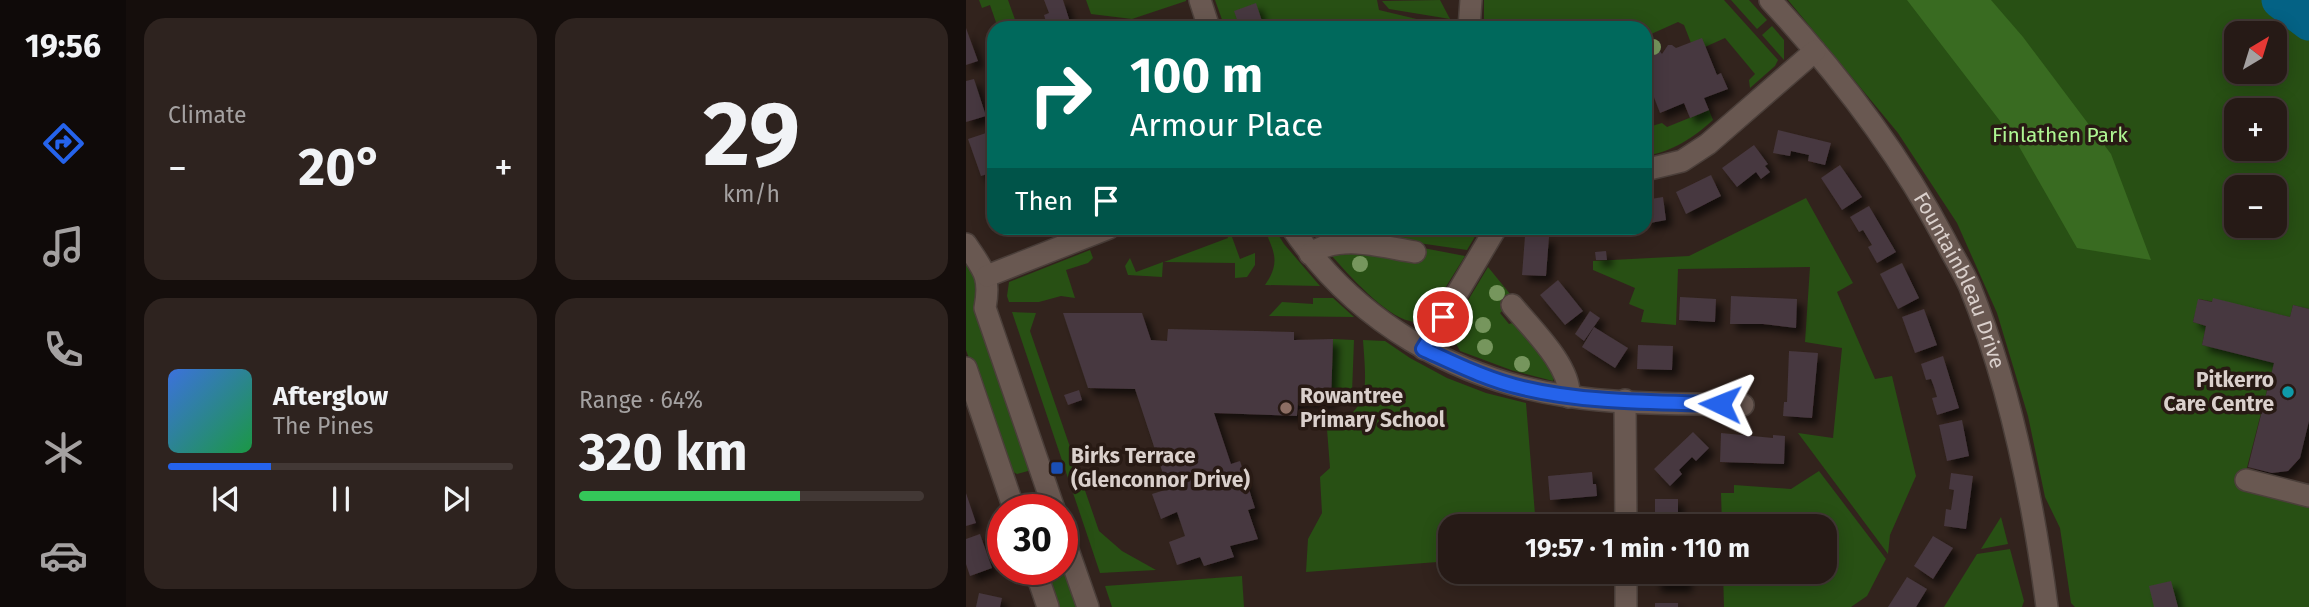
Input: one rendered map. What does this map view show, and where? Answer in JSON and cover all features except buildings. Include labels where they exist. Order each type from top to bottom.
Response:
[{"type":"street","points":[[1200,0],[1207,21]]},
{"type":"street","points":[[1470,21],[1471,0]]},
{"type":"street","name":"Fountainbleau Drive","points":[[1770,0],[1815,51],[1875,128],[1926,205],[1969,286],[2003,383],[2033,512],[2048,607]]},
{"type":"street","points":[[1652,168],[1682,161],[1708,144],[1815,51]]},
{"type":"street","points":[[987,276],[1091,235]]},
{"type":"street","points":[[1298,235],[1310,254],[1341,288],[1373,314],[1423,349],[1472,372],[1522,388],[1569,397],[1743,405]]},
{"type":"street","points":[[1423,349],[1492,235]]},
{"type":"street","points":[[1310,254],[1320,247],[1338,242],[1415,252]]},
{"type":"street","points":[[966,244],[982,264],[987,276],[985,308],[1049,494]]},
{"type":"street","points":[[1512,305],[1561,366],[1570,386],[1569,397]]},
{"type":"street","points":[[966,368],[1008,494]]},
{"type":"street","points":[[1625,400],[1626,514]]},
{"type":"street","points":[[1018,494],[1043,477]]},
{"type":"street","points":[[2246,480],[2309,496]]},
{"type":"street","points":[[1078,579],[1088,607]]},
{"type":"street","points":[[1626,584],[1626,607]]},
{"type":"street","points":[[1040,585],[1048,607]]},
{"type":"green space","points":[[979,0],[1008,0],[1016,21],[996,21],[990,5],[982,8]]},
{"type":"green space","points":[[1086,0],[1186,1],[1132,19],[1091,14]]},
{"type":"green space","points":[[1215,0],[1377,0],[1379,10],[1425,21],[1222,21]]},
{"type":"green space","points":[[1440,0],[1450,19],[1389,9],[1382,1]]},
{"type":"green space","points":[[1484,0],[1724,0],[1778,60],[1775,66],[1750,88],[1749,80],[1755,74],[1725,38],[1705,47],[1691,43],[1684,25],[1678,22],[1652,34],[1652,21],[1484,21]]},
{"type":"green space","points":[[1731,0],[1749,0],[1767,20],[1757,29]]},
{"type":"green space","name":"Finlathen Park","points":[[1788,0],[2309,0],[2309,309],[2293,305],[2290,317],[2199,299],[2193,322],[2206,326],[2202,345],[2274,363],[2242,487],[2309,504],[2309,607],[2075,607],[2071,603],[2060,528],[2045,497],[2028,416],[1997,313],[1957,223],[1898,133]]},
{"type":"green space","points":[[1907,0],[1991,0],[2023,37],[2111,154],[2151,260],[2077,248],[2017,143]]},
{"type":"green space","points":[[1772,26],[1784,40],[1784,60],[1762,35]]},
{"type":"green space","points":[[1709,110],[1713,120],[1682,143],[1652,155],[1652,126],[1662,123],[1667,127]]},
{"type":"green space","points":[[1806,198],[1853,283],[1837,292],[1875,379],[1892,376],[1916,476],[1890,535],[1888,554],[1798,433],[1833,438],[1842,348],[1805,342],[1810,267],[1678,269],[1676,325],[1641,322],[1644,310],[1629,304],[1635,288],[1593,270],[1593,261],[1689,256]]},
{"type":"green space","points":[[1227,235],[1237,235],[1232,237],[1240,259],[1255,253],[1255,265],[1247,277],[1235,278],[1235,263],[1164,262],[1228,238]]},
{"type":"green space","points":[[1267,235],[1278,235],[1320,286],[1265,285],[1273,270],[1271,244]]},
{"type":"green space","points":[[1363,235],[1476,235],[1467,250]]},
{"type":"green space","points":[[1338,246],[1418,247],[1465,256],[1426,319],[1414,322],[1400,318],[1378,303],[1357,283],[1331,255]]},
{"type":"green space","points":[[1090,250],[1093,258],[1088,263],[1066,270],[1075,298],[1061,296],[1039,302],[1009,302],[1009,282]]},
{"type":"green space","points":[[966,253],[978,267],[1032,461],[1028,471],[1017,474],[1006,468],[966,350]]},
{"type":"green space","points":[[1130,258],[1136,272],[1163,262],[1162,277],[1128,275],[1125,266]]},
{"type":"green space","points":[[1488,267],[1515,300],[1500,313],[1509,324],[1519,321],[1557,368],[1553,381],[1511,370],[1460,351],[1453,338],[1452,327]]},
{"type":"green space","points":[[1313,298],[1333,298],[1354,317],[1269,316],[1282,302],[1313,304]]},
{"type":"green space","points":[[1012,312],[1036,313],[1030,331],[1099,531],[1122,551],[1156,570],[1100,573],[1078,508],[1078,494],[1073,494]]},
{"type":"green space","points":[[1333,339],[1354,340],[1352,393],[1346,401],[1331,403]]},
{"type":"green space","points":[[1363,340],[1385,341],[1447,378],[1486,393],[1526,403],[1535,514],[1438,514],[1438,562],[1306,572],[1308,539],[1322,513],[1320,477],[1330,468],[1327,429],[1341,428],[1361,401],[1365,363]]},
{"type":"green space","points":[[1819,471],[1886,559],[1867,596],[1851,607],[1724,607],[1723,584],[1837,584],[1837,514],[1722,514],[1721,493],[1734,493],[1734,485],[1791,489]]},
{"type":"green space","points":[[2001,517],[2008,544],[1981,549]]},
{"type":"green space","points":[[2010,549],[2024,601],[2022,607],[1944,607],[1977,554]]},
{"type":"green space","points":[[1242,576],[1244,607],[1112,607],[1105,586]]},
{"type":"green space","points":[[1046,585],[1074,585],[1082,607],[1054,607]]},
{"type":"waterway","points":[[2280,0],[2309,22]]},
{"type":"place","name":"Pitkerro Care Centre","points":[[2288,392]]},
{"type":"place","name":"Rowantree Primary School","points":[[1286,408]]},
{"type":"place","name":"Birks Terrace (Glenconnor Drive)","points":[[1057,468]]},
{"type":"route","points":[[1443,317],[1423,349],[1472,372],[1522,388],[1569,397],[1720,404]]}]
